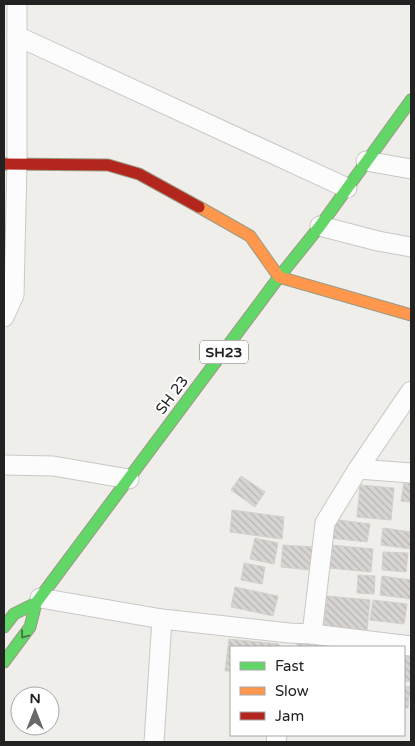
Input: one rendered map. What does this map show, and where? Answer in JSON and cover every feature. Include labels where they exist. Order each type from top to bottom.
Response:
[{"type":"main road","name":"SH 23","points":[[4,628],[14,614],[38,601],[279,277],[320,226],[411,100]]},
{"type":"main road","points":[[10,163],[108,166],[139,174],[250,236],[279,277],[411,315]]},
{"type":"main road","points":[[4,662],[30,627],[38,601]]},
{"type":"street","points":[[4,317],[14,295],[10,163],[10,67],[17,36],[17,4]]},
{"type":"street","points":[[17,36],[347,188]]},
{"type":"street","points":[[366,161],[411,169]]},
{"type":"street","points":[[320,226],[378,241],[411,247]]},
{"type":"street","points":[[312,634],[325,523],[358,469],[411,391]]},
{"type":"street","points":[[4,465],[53,466],[129,479]]},
{"type":"street","points":[[358,469],[411,473]]},
{"type":"street","points":[[38,601],[288,640],[312,634],[411,646]]},
{"type":"street","points":[[154,742],[162,619]]},
{"type":"building","points":[[241,476],[265,492],[255,507],[231,490]]},
{"type":"building","points":[[404,482],[411,484],[411,502],[401,501]]},
{"type":"building","points":[[360,485],[394,488],[391,520],[357,517]]},
{"type":"building","points":[[232,510],[284,517],[282,539],[230,532]]},
{"type":"building","points":[[331,519],[370,524],[367,542],[329,538]]},
{"type":"building","points":[[383,528],[411,532],[411,549],[381,545]]},
{"type":"building","points":[[255,538],[278,543],[274,564],[250,559]]},
{"type":"building","points":[[283,545],[313,547],[311,570],[281,567]]},
{"type":"building","points":[[331,545],[373,549],[371,572],[329,568]]},
{"type":"building","points":[[383,552],[408,553],[406,572],[382,570]]},
{"type":"building","points":[[244,563],[265,567],[262,584],[241,580]]},
{"type":"building","points":[[358,575],[375,576],[374,594],[357,593]]},
{"type":"building","points":[[382,576],[411,580],[411,599],[380,595]]},
{"type":"building","points":[[235,587],[278,596],[273,616],[231,607]]},
{"type":"building","points":[[327,596],[370,600],[367,630],[324,625]]},
{"type":"building","points":[[373,600],[407,604],[404,624],[370,620]]},
{"type":"building","points":[[229,639],[279,644],[279,646],[230,646],[230,671],[225,671]]},
{"type":"building","points":[[297,643],[329,646],[297,646]]},
{"type":"building","points":[[405,656],[411,657],[411,682],[405,681]]},
{"type":"building","points":[[405,686],[410,687],[408,708],[405,708]]},
{"type":"traffic: fast","points":[[4,627],[14,614],[36,603],[279,277],[320,226],[411,100]]},
{"type":"traffic: fast","points":[[4,662],[30,627],[36,603]]},
{"type":"traffic: slow","points":[[199,207],[250,236],[279,277],[411,315]]},
{"type":"traffic: jam","points":[[4,164],[108,165],[139,174],[199,207]]}]
